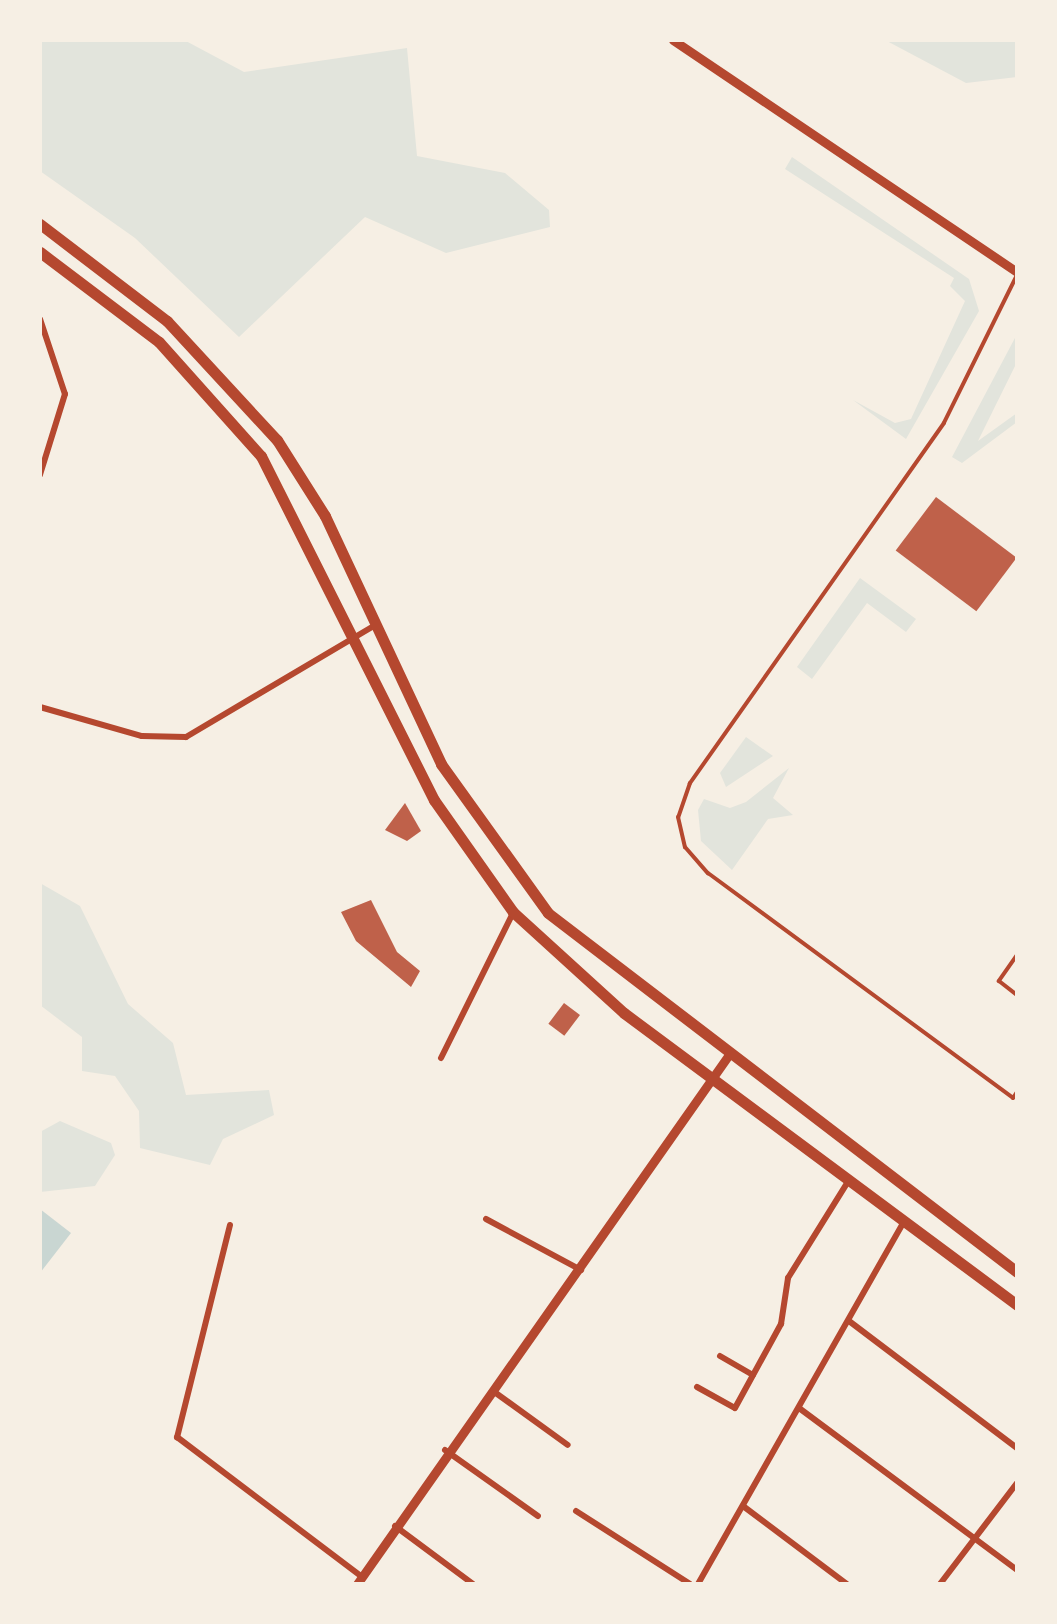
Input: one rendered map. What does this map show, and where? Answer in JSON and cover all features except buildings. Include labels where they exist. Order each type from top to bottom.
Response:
[{"type":"main road","points":[[40,224],[227,380],[303,477],[441,764],[502,860],[548,912],[728,1056],[1017,1272]]},
{"type":"main road","points":[[40,252],[159,342],[225,411],[284,493],[434,800],[513,912],[712,1078],[1017,1305]]},
{"type":"street","points":[[673,40],[1017,273]]},
{"type":"street","points":[[40,320],[65,394],[40,475]]},
{"type":"street","points":[[40,707],[142,736],[186,737],[290,682],[354,634],[377,624]]},
{"type":"street","points":[[441,1058],[513,912]]},
{"type":"street","points":[[230,1225],[177,1437],[359,1580],[445,1450],[581,1271],[728,1056]]},
{"type":"street","points":[[697,1387],[735,1408],[782,1324],[788,1278],[850,1179]]},
{"type":"street","points":[[486,1219],[581,1271]]},
{"type":"street","points":[[698,1584],[905,1221]]},
{"type":"street","points":[[848,1321],[1017,1448]]},
{"type":"street","points":[[720,1356],[752,1375]]},
{"type":"street","points":[[492,1390],[568,1445]]},
{"type":"street","points":[[799,1408],[1017,1570]]},
{"type":"street","points":[[445,1450],[538,1516]]},
{"type":"street","points":[[940,1584],[1017,1482]]},
{"type":"street","points":[[743,1506],[848,1584]]},
{"type":"street","points":[[576,1511],[690,1584]]},
{"type":"street","points":[[396,1526],[473,1584]]},
{"type":"lane","points":[[1017,273],[944,423],[690,784],[678,817],[695,861],[1013,1098],[1017,1092]]},
{"type":"lane","points":[[1017,956],[998,982],[1017,996]]},
{"type":"shaded area","points":[[40,40],[184,40],[244,72],[407,48],[417,156],[505,173],[549,210],[550,227],[446,253],[365,217],[239,337],[135,238],[40,171]]},
{"type":"shaded area","points":[[885,40],[1017,40],[1017,77],[966,83]]},
{"type":"shaded area","points":[[792,157],[969,279],[979,311],[906,439],[853,400],[895,423],[911,419],[965,301],[950,286],[954,278],[785,169]]},
{"type":"shaded area","points":[[1016,336],[1017,362],[978,441],[1017,413],[1017,422],[962,463],[952,457]]},
{"type":"shaded area","points":[[860,578],[916,619],[906,632],[867,603],[812,679],[797,667]]},
{"type":"shaded area","points":[[746,737],[773,756],[726,787],[720,773]]},
{"type":"shaded area","points":[[789,768],[773,798],[793,815],[768,819],[732,870],[701,841],[698,810],[704,799],[730,808],[746,802]]},
{"type":"shaded area","points":[[40,883],[80,906],[128,1004],[173,1043],[186,1095],[269,1090],[274,1115],[223,1139],[210,1165],[140,1148],[139,1111],[115,1076],[82,1071],[82,1037],[40,1005]]},
{"type":"shaded area","points":[[60,1121],[111,1143],[115,1155],[95,1186],[40,1192],[40,1132]]},
{"type":"shaded area","points":[[40,1209],[71,1233],[40,1273]]}]
